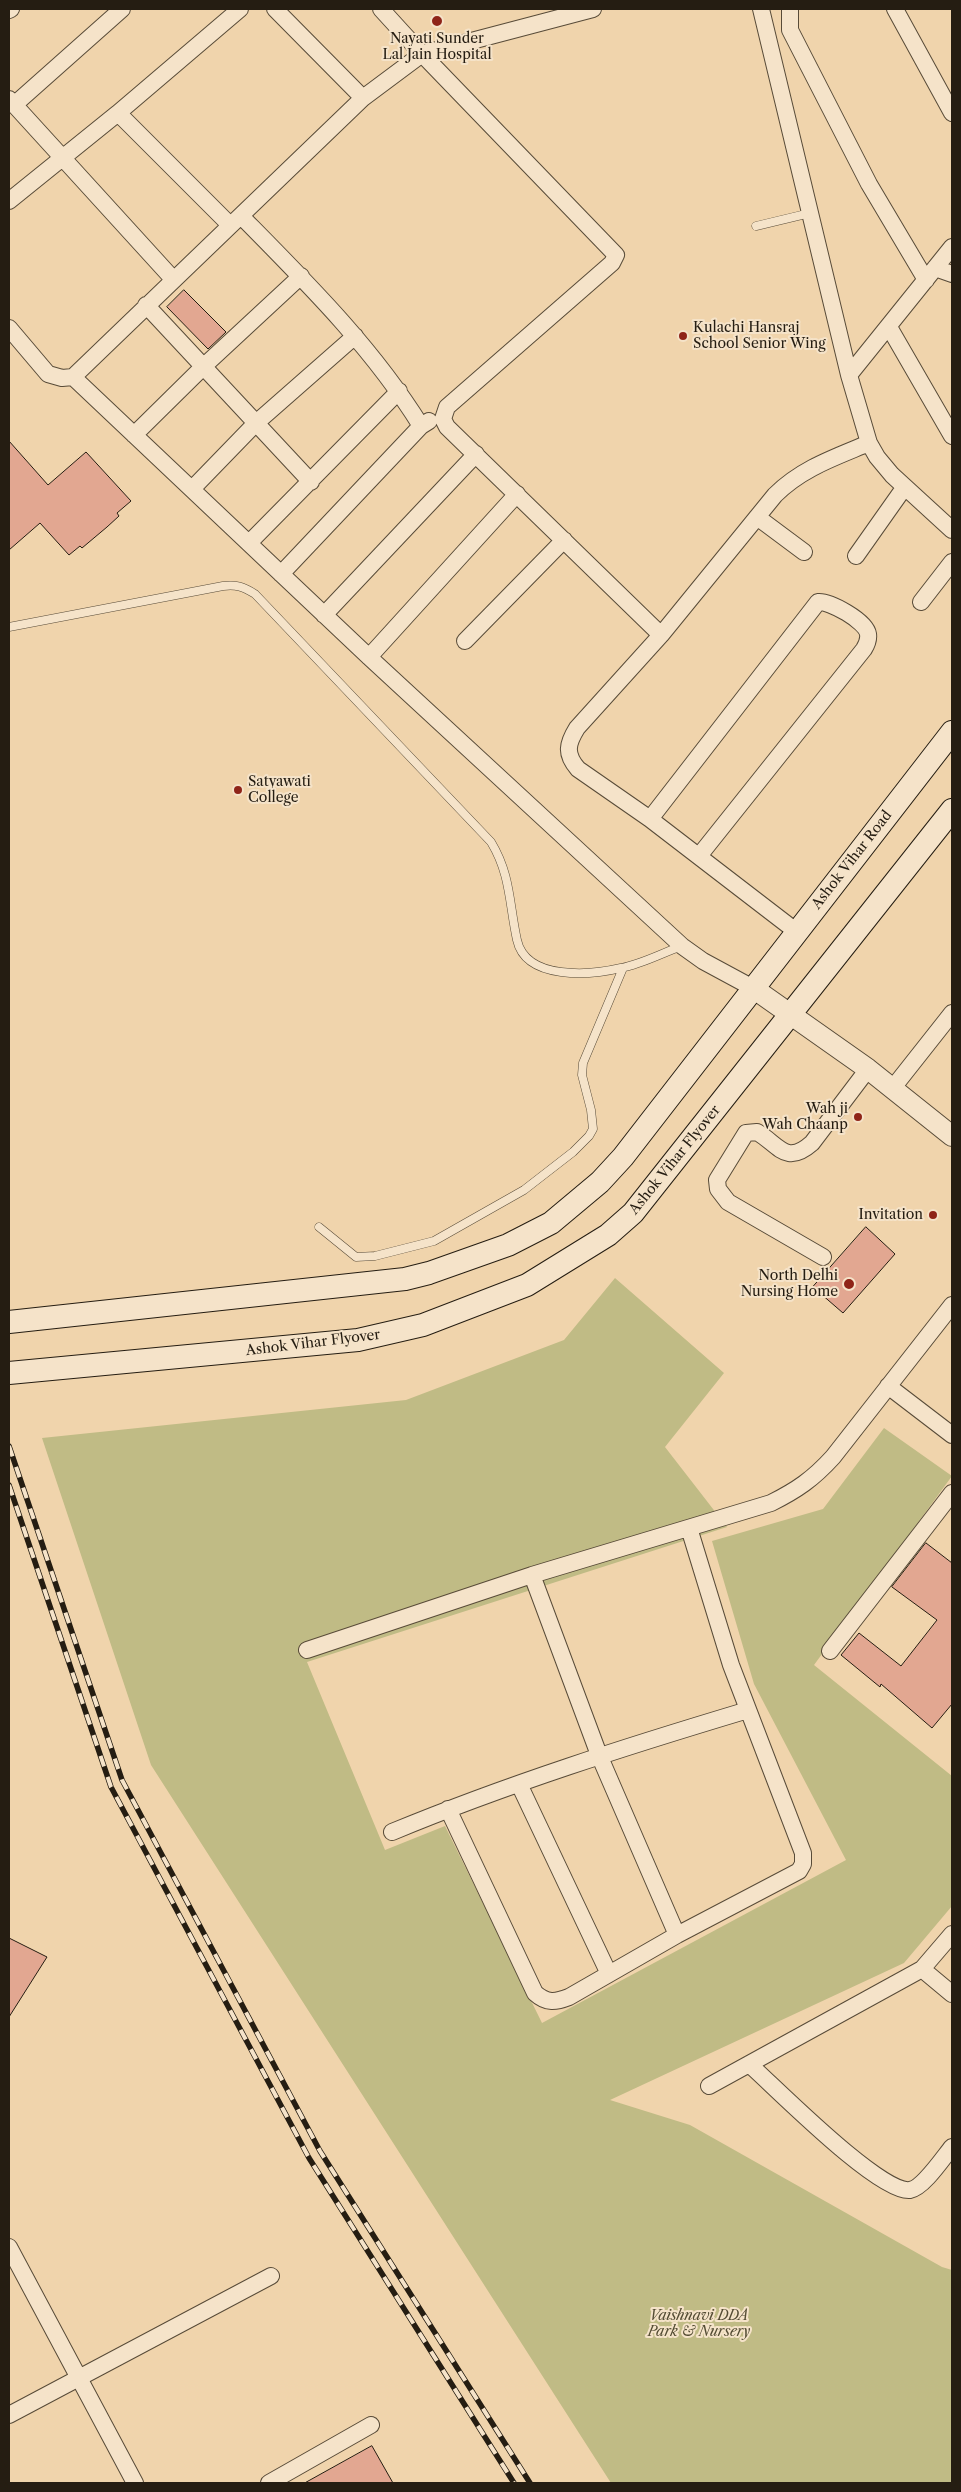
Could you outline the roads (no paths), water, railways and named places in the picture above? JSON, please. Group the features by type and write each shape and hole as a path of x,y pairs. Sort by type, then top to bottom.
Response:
{"main road":[{"name":"Ashok Vihar Road","path":"753,988 952,732"},
{"path":"791,1014 952,810"},
{"path":"9,1322 405,1279 429,1273 508,1245 551,1223 600,1182 623,1158 753,988"},
{"name":"Ashok Vihar Flyover","path":"9,1373 358,1340 422,1325 527,1285 622,1224 791,1014"}],"street":[{"path":"122,9 11,102 62,160 173,279"},
{"path":"9,201 118,114 240,9"},
{"path":"275,9 363,98"},
{"path":"381,9 616,255 612,263 448,407 443,420 447,428 661,635"},
{"path":"9,328 48,374 62,378 73,377 363,98 392,74 422,54 593,9"},
{"path":"761,9 849,375 870,443 877,457 904,488 952,530"},
{"path":"790,9 790,30 869,184 931,274"},
{"path":"895,9 952,113"},
{"path":"118,114 236,221 301,276 355,336 399,391 421,426"},
{"path":"849,375 952,247"},
{"path":"931,274 952,274"},
{"path":"134,435 204,366 301,276"},
{"path":"146,305 311,482"},
{"path":"889,327 952,436"},
{"path":"192,489 256,424 355,336"},
{"path":"73,377 324,615 682,946 703,961 753,988 791,1014 868,1069 952,1136"},
{"path":"249,544 399,391"},
{"path":"281,574 421,426 428,422 443,420"},
{"path":"797,932 650,819 578,769 571,761 567,751 570,740 577,728 661,635 757,517 790,480 803,472 870,443"},
{"path":"324,615 476,454"},
{"path":"856,556 904,488"},
{"path":"369,657 517,494"},
{"path":"757,517 804,552"},
{"path":"465,641 564,540"},
{"path":"921,602 952,562"},
{"path":"650,819 818,602 825,601 834,605 864,626 868,634 868,642 864,649 699,856"},
{"path":"892,1089 952,1013"},
{"path":"823,1257 728,1202 718,1189 717,1180 746,1133 757,1132 780,1151 790,1153 802,1152 812,1143 868,1069"},
{"path":"307,1650 532,1575 771,1503 814,1477 952,1305"},
{"path":"888,1386 952,1435"},
{"path":"830,1651 952,1493"},
{"path":"448,1809 535,1993 542,2000 550,2002 560,2001 677,1935 791,1877 799,1871 803,1864 803,1854 731,1665 689,1528"},
{"path":"532,1575 598,1755 677,1935"},
{"path":"392,1832 448,1809 598,1755 748,1710"},
{"path":"519,1784 609,1974"},
{"path":"709,2086 922,1968 952,1934"},
{"path":"922,1968 952,1994"},
{"path":"749,2064 869,2172 896,2188 910,2190 923,2182 952,2147"},
{"path":"9,2247 135,2483"},
{"path":"9,2415 271,2276"},
{"path":"270,2483 372,2425"}],"lane":[{"path":"756,226 810,213"},
{"path":"9,627 235,584 247,589 269,608 491,842 502,859 517,941 528,960 538,966 568,973 594,973 623,968 682,946"},
{"path":"320,1227 356,1257 375,1256 425,1245 524,1190 573,1152 589,1136 593,1129 591,1110 582,1075 582,1063 623,968"}],"railway":[{"path":"9,1446 122,1780 320,2151 530,2483"},
{"path":"9,1485 111,1787 309,2158 514,2483"}],"place":[{"name":"Nayati Sunder Lal Jain Hospital","path":"437,21"},
{"name":"Kulachi Hansraj School Senior Wing","path":"683,336"},
{"name":"Satyawati College","path":"238,790"},
{"name":"Wah ji Wah Chaanp","path":"858,1117"},
{"name":"Invitation","path":"933,1215"},
{"name":"North Delhi Nursing Home","path":"849,1284"}],"park label":[{"name":"Vaishnavi DDA Park & Nursery","path":"699,2324"}]}
